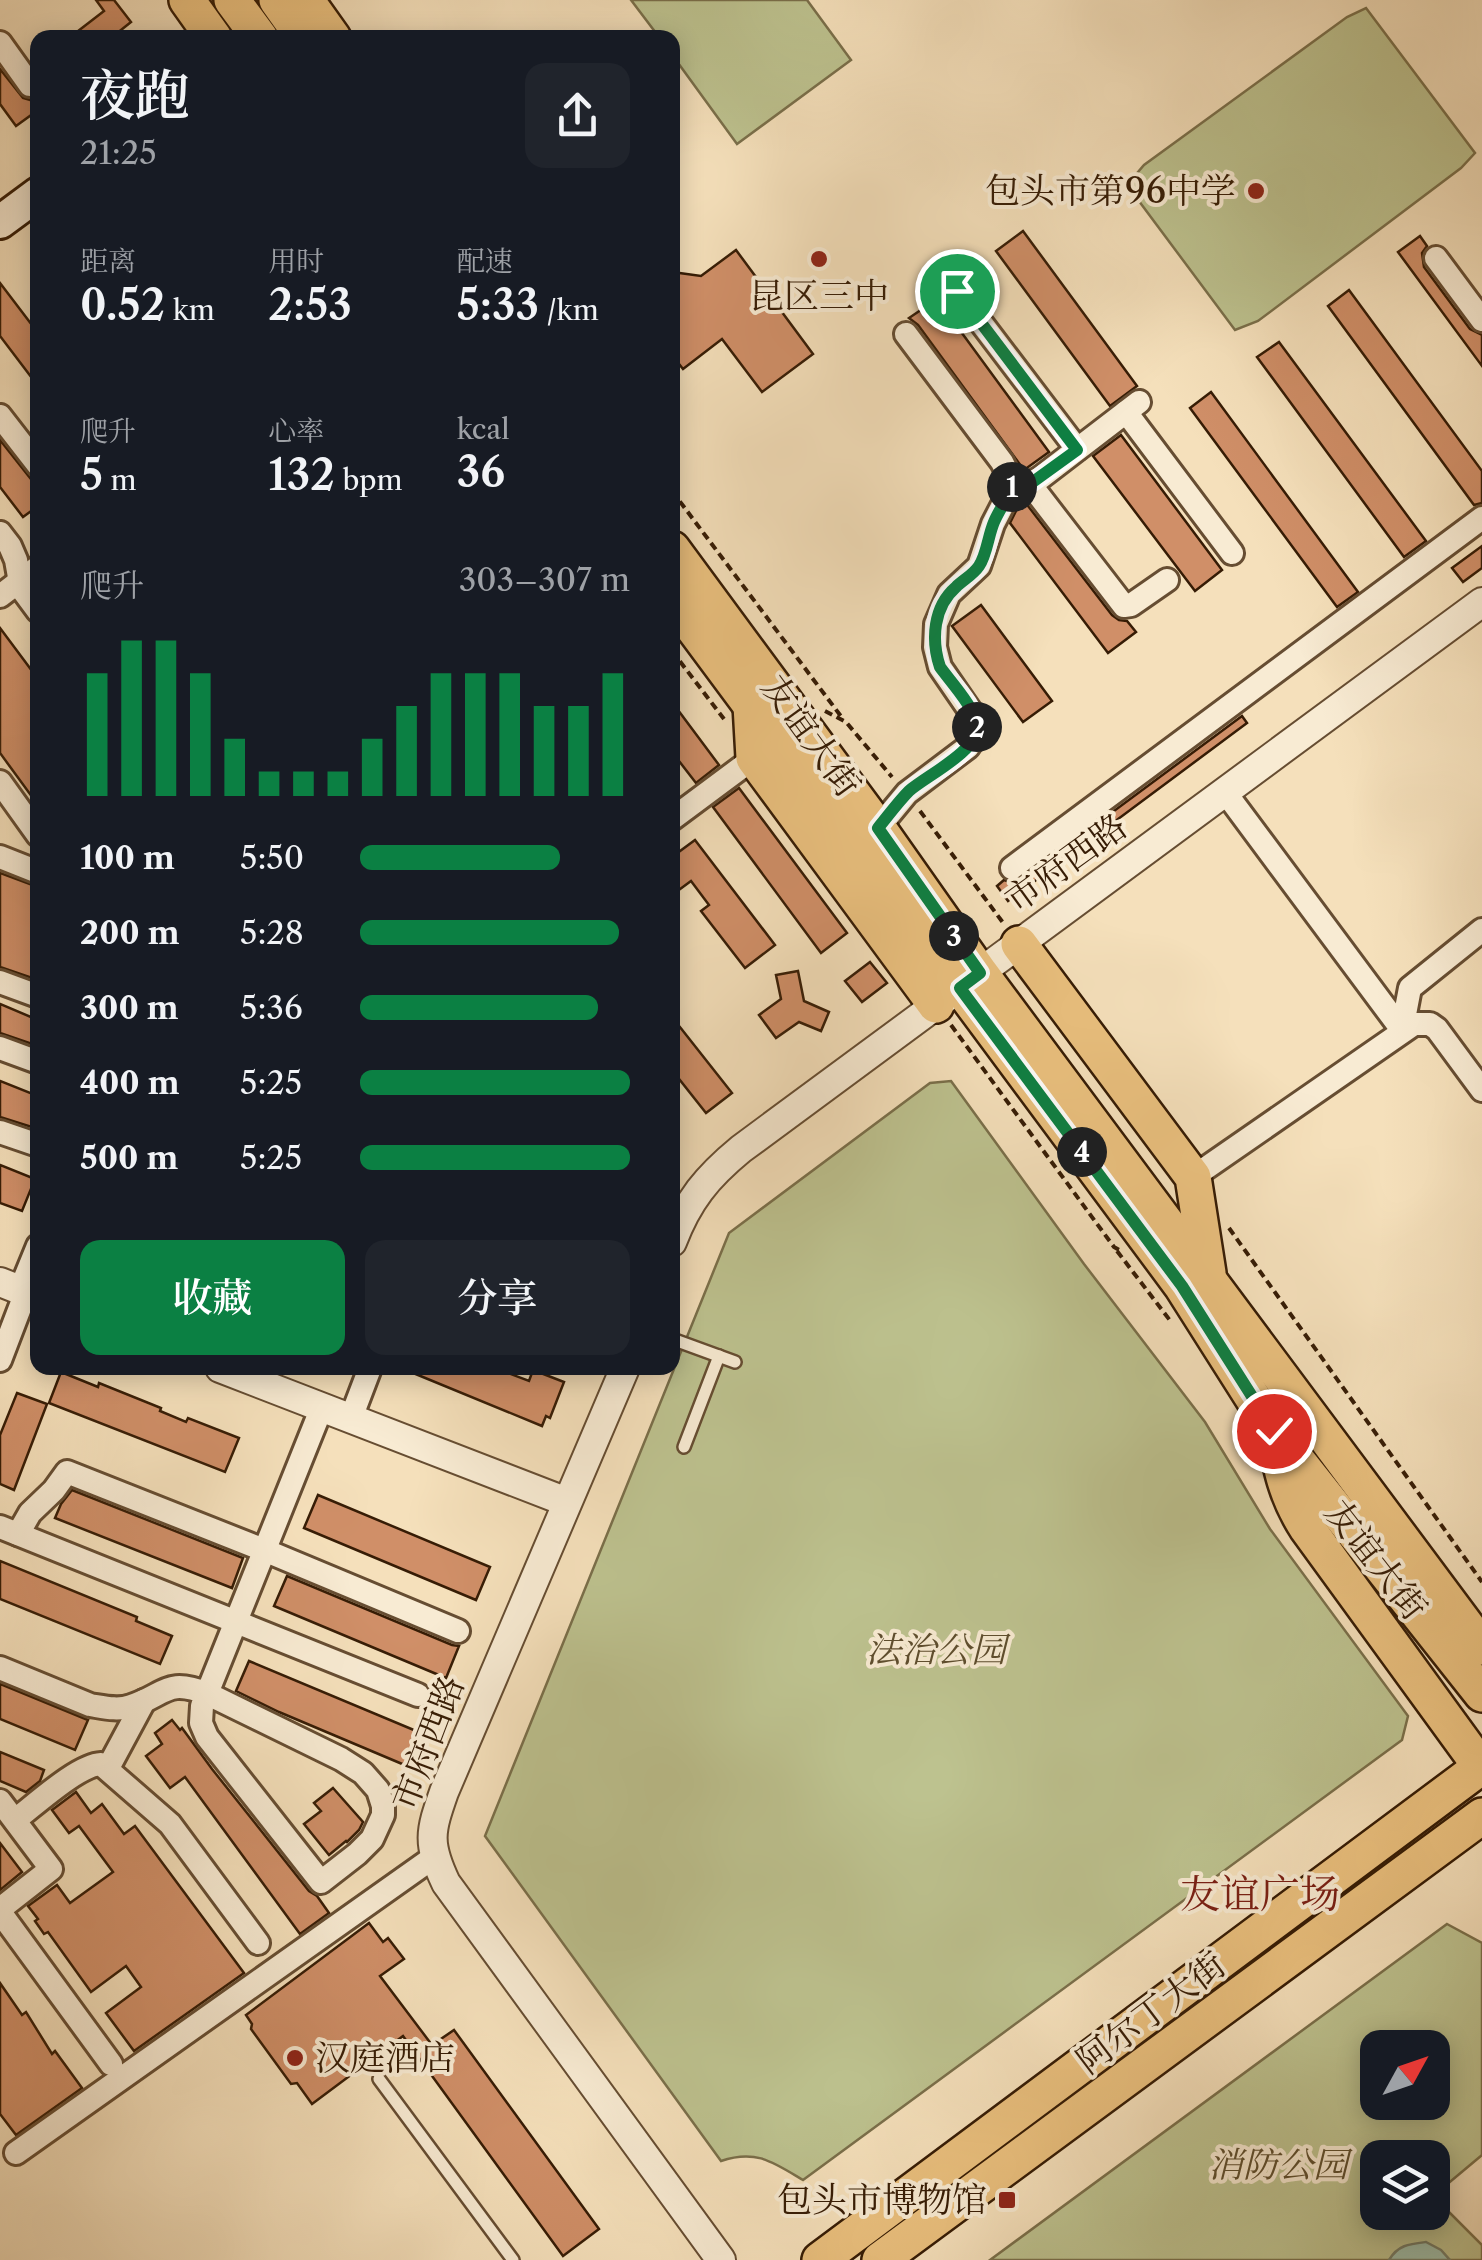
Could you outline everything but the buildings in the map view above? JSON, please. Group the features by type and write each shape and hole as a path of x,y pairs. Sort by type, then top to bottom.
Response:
{"main road":[{"path":"188,0 209,30"},
{"path":"232,0 252,30"},
{"path":"265,30 295,10 323,30"},
{"path":"0,222 30,200"},
{"name":"友谊大街","path":"680,560 878,828 959,989 1209,1278 1482,1648"},
{"name":"友谊大街","path":"680,610 1182,1286 1274,1431 1482,1694"},
{"path":"751,706 754,758 959,989"},
{"path":"1019,944 1192,1177 1209,1278"},
{"path":"1274,1431 1284,1483 1306,1528 1481,1767"},
{"name":"阿尔丁大街","path":"820,2260 1481,1767"},
{"name":"阿尔丁大街","path":"880,2260 1482,1816"}],"street":[{"path":"0,42 30,84"},
{"path":"1436,258 1482,320"},
{"path":"957,291 1077,450"},
{"path":"906,334 1002,462 1011,480 1021,486 1124,606 1132,605 1167,580"},
{"path":"878,828 907,794 974,741 974,715 940,667 935,646 936,624 949,594 980,566 993,524 1021,486 1133,407 1232,553"},
{"path":"0,416 30,455"},
{"path":"1012,868 1482,518"},
{"path":"0,533 16,560 19,582"},
{"name":"市府西路","path":"680,1226 698,1190 720,1166 1482,602"},
{"path":"680,814 754,758"},
{"path":"0,782 30,824"},
{"path":"1225,792 1402,1030"},
{"path":"0,857 30,869"},
{"path":"1402,1030 1410,988 1482,930"},
{"path":"0,982 30,993"},
{"path":"1192,1177 1409,1025 1422,1023 1437,1029 1482,1090"},
{"path":"0,1048 30,1059"},
{"path":"0,1132 30,1143"},
{"path":"0,1360 21,1290"},
{"path":"238,1375 568,1502"},
{"path":"351,1418 367,1375"},
{"name":"市府西路","path":"622,1375 444,1792 431,1828 434,1857 446,1883 721,2260"},
{"path":"0,1668 90,1705 121,1708 166,1688 190,1687 208,1694 341,1758 363,1773 378,1790 383,1806 372,1839 358,1854 321,1882 207,1737 200,1716 208,1694 237,1622 264,1550 322,1407"},
{"path":"418,1695 9,1530 54,1490 67,1472 458,1631"},
{"path":"108,1768 144,1701"},
{"path":"111,2064 0,1910 52,1870 7,1810 86,1767 100,1764 108,1768 170,1824 258,1943"},
{"path":"16,2154 434,1857"}],"lane":[{"path":"680,1342 735,1362"},
{"path":"684,1447 720,1356"},
{"path":"379,2079 513,2260"}],"path":[{"path":"680,502 846,722"},
{"path":"680,661 754,758"},
{"name":"友谊大街","path":"1227,1226 1482,1582"}],"green space":[{"path":"631,0 807,0 851,60 737,144 680,66 680,30 654,30"},
{"path":"1366,8 1475,153 1461,168 1258,321 1235,330 1127,185 1144,165 1347,17"},
{"name":"法治公园","path":"951,1081 1205,1422 1270,1529 1408,1716 1402,1740 803,2180 754,2157 721,2161 485,1836 672,1375 680,1375 680,1354 729,1233 930,1083"},
{"name":"消防公园","path":"1447,1924 1482,1943 1482,2155 1450,2182 1450,2140 1360,2140 1360,2230 1450,2230 1450,2213 1482,2245 1482,2260 990,2260"}],"shaded area":[{"path":"1426,2242 1450,2260 1389,2260 1405,2246"}],"place":[{"name":"包头市第96中学","path":"1256,191"},
{"name":"昆区三中","path":"819,259"},
{"name":"汉庭酒店","path":"295,2058"},
{"name":"包头市博物馆","path":"1007,2200"}],"district":[{"name":"友谊广场","path":"1260,1894"}],"route":[{"path":"957,291 1077,450 1030,484 1012,487 993,524 980,566 944,601 936,624 935,646 940,667 974,715 974,741 907,794 878,828 980,973 960,988 1182,1286 1274,1431"}]}
